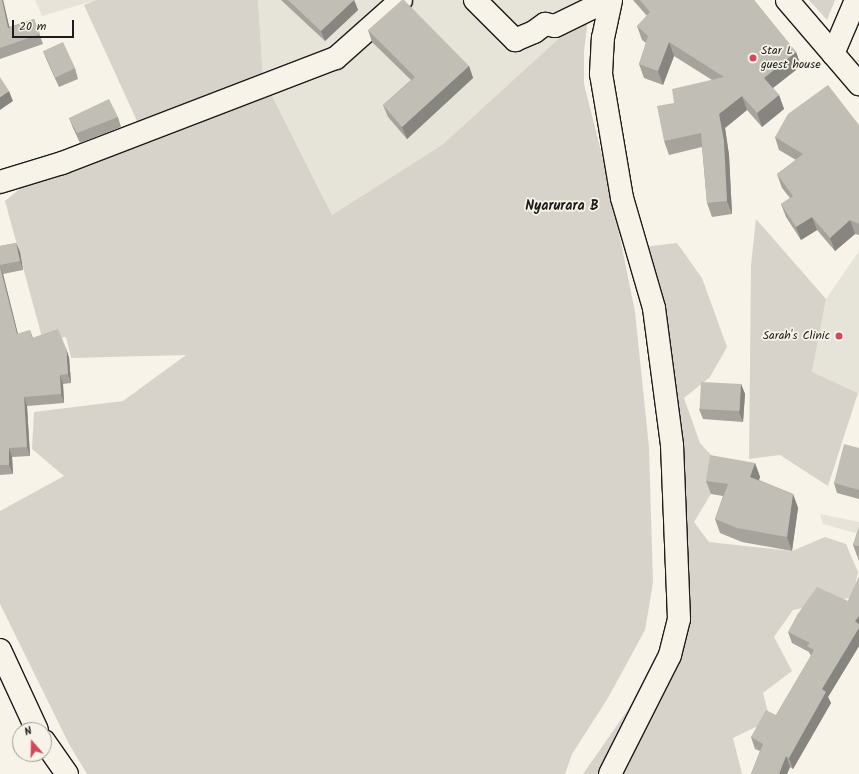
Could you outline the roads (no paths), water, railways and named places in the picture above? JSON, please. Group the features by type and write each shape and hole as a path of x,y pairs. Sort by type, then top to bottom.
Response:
{"street":[{"path":"0,182 62,163 336,58 401,0"},
{"path":"475,0 515,40 534,32 545,24 555,26 610,0"},
{"path":"610,0 603,38 601,74 622,198 654,308 672,444 679,619 670,655 610,774"},
{"path":"786,0 859,84"},
{"path":"833,54 856,0"},
{"path":"0,650 33,722"},
{"path":"52,753 67,774"}],"place":[{"name":"Star L guest house","path":"753,58"},
{"name":"Sarah's Clinic","path":"839,336"}],"district":[{"name":"Nyarurara B","path":"562,206"}]}
